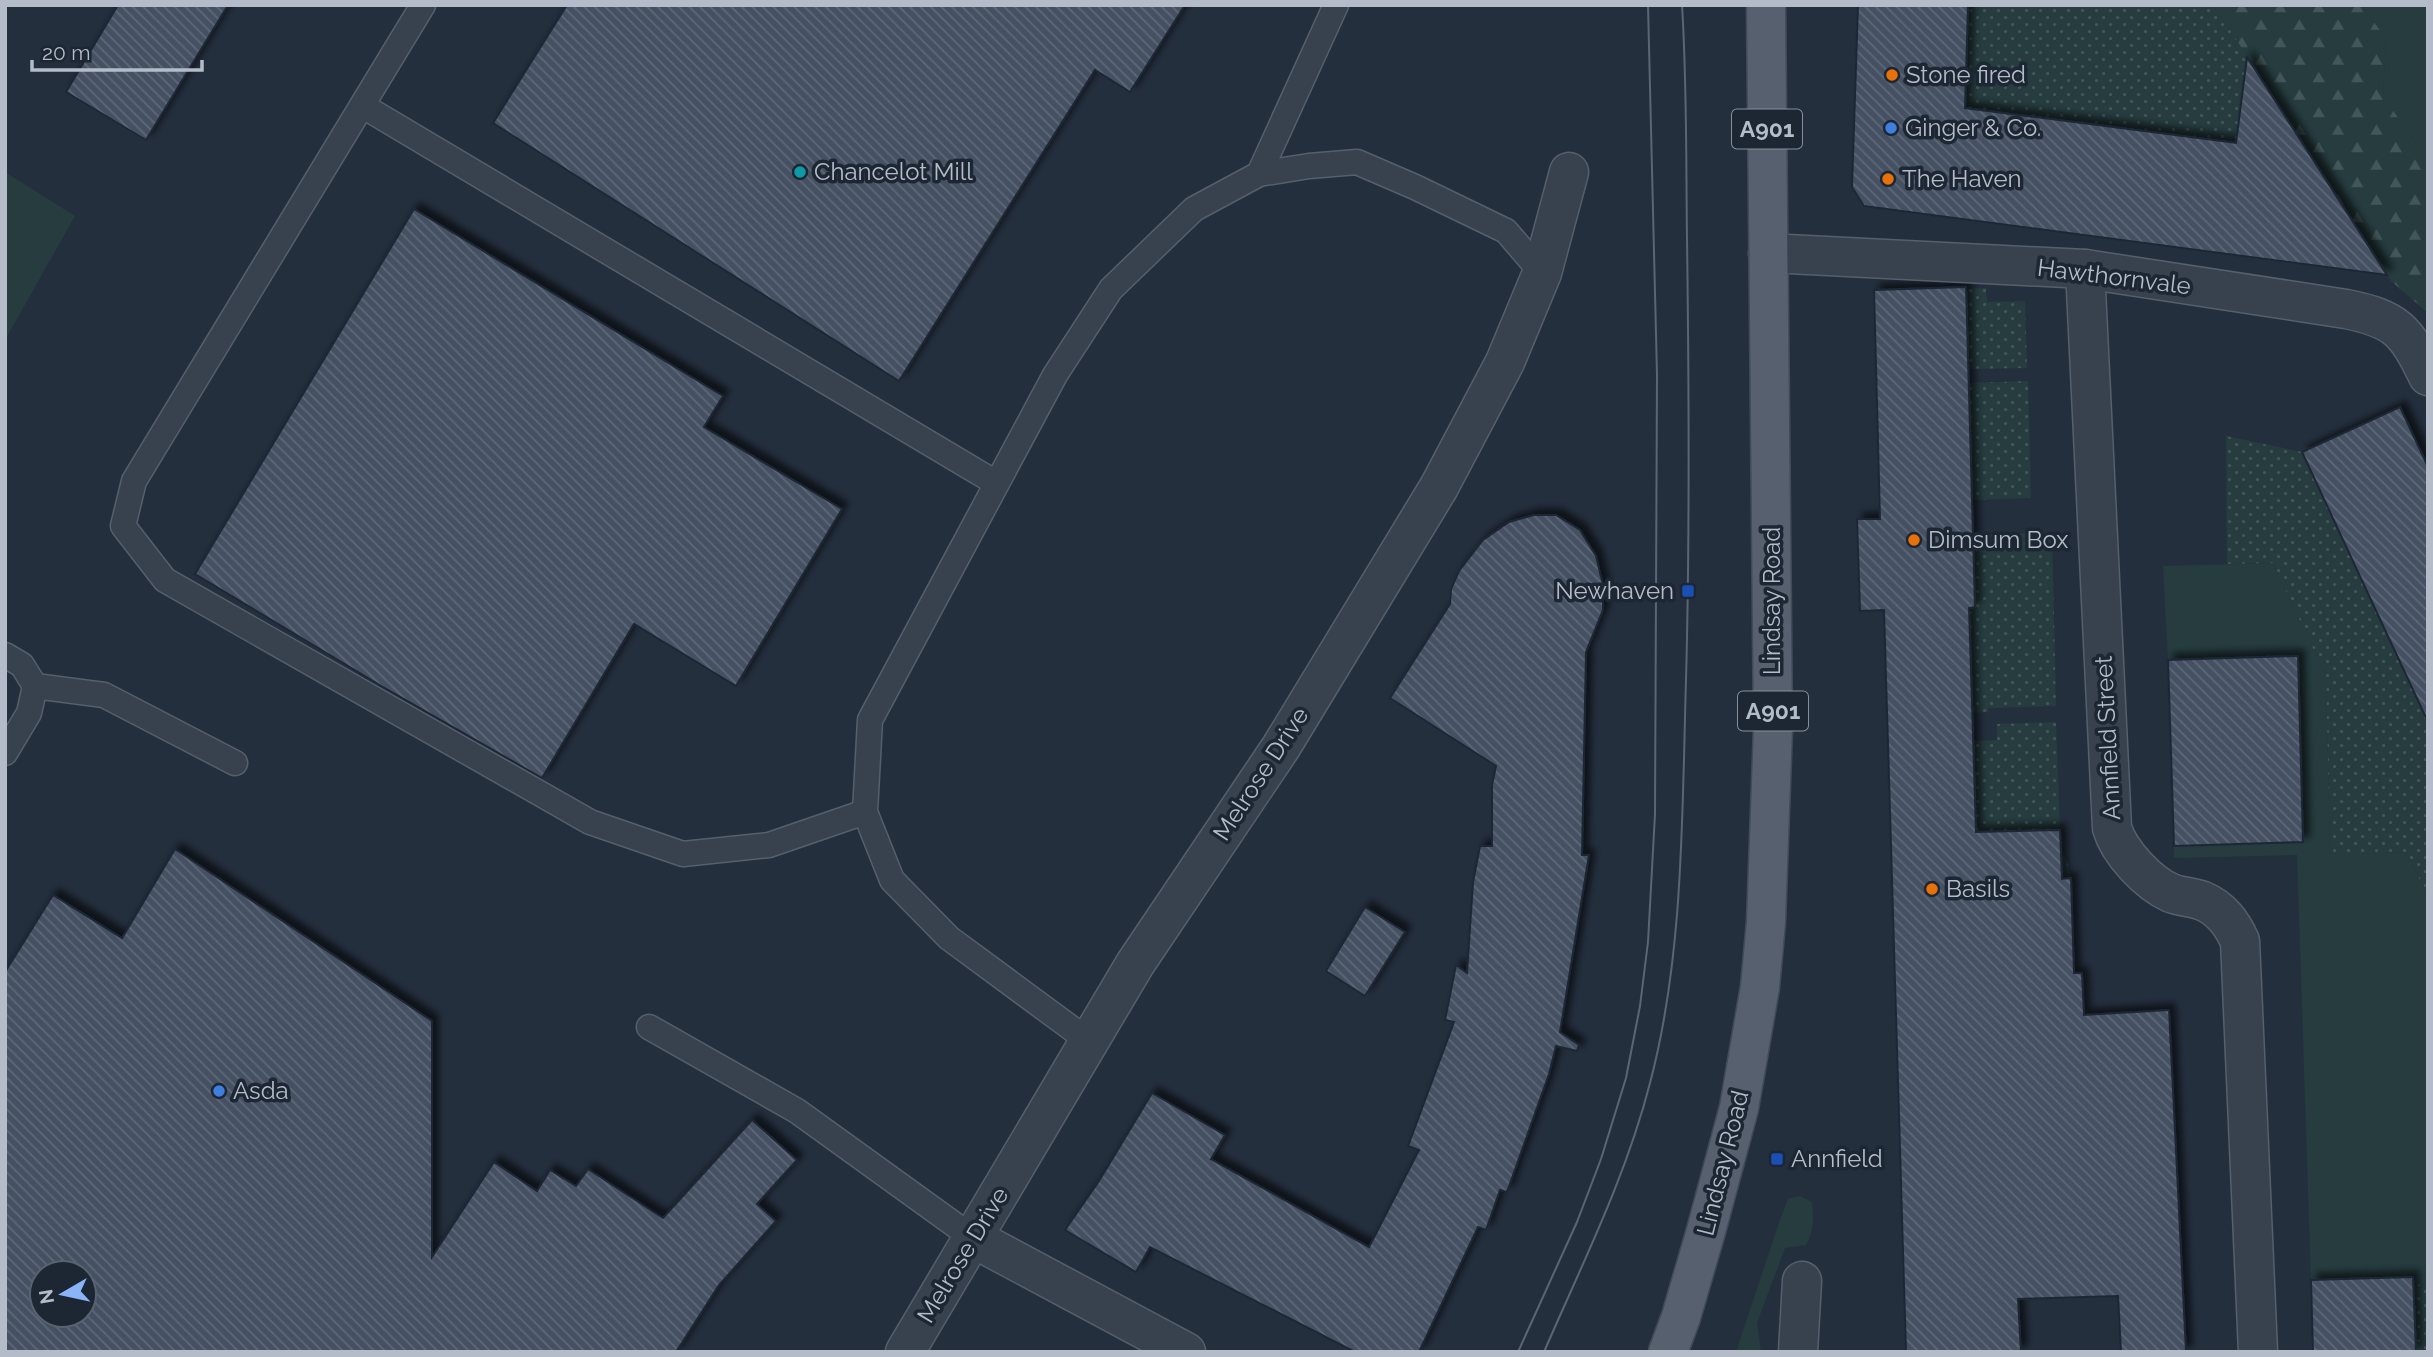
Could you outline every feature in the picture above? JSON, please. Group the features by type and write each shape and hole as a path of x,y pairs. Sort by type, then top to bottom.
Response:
{"main road":[{"name":"Lindsay Road","path":"1668,1352 1681,1317 1725,1165 1738,1108 1761,974 1768,875 1773,728 1766,5"}],"street":[{"name":"Melrose Drive","path":"905,1352 1135,964 1281,747 1439,487 1505,362 1542,273 1569,172"},
{"name":"Hawthornvale","path":"1768,253 2085,269 2375,315 2395,325 2413,344 2428,376"},
{"name":"Annfield Street","path":"2085,269 2112,828 2122,851 2157,885 2215,908 2225,915 2240,941 2258,1352"},
{"path":"973,1238 1186,1352"},
{"path":"1798,1352 1802,1281"}],"lane":[{"path":"424,5 134,481 122,526 166,580 590,822 683,854 769,845 864,812"},
{"path":"1259,174 1336,5"},
{"path":"363,106 996,483"},
{"path":"1090,1042 949,938 892,880 864,812 870,720 1055,375 1111,289 1194,209 1259,174 1309,166 1357,163 1415,187 1506,231 1542,273"},
{"path":"5,655 22,665 35,686 29,713 5,753"},
{"path":"35,686 104,695 235,763"},
{"path":"649,1027 797,1111 973,1238"}],"green space":[{"path":"1968,5 2214,5 2257,72 2243,87 2234,157 1964,125"},
{"path":"2214,5 2361,5 2386,38 2383,96 2428,161 2428,313 2391,281"},
{"path":"2361,5 2428,5 2428,161 2383,96 2386,38"},
{"path":"5,172 75,216 5,340"},
{"path":"1986,288 1987,302 2025,301 2027,368 1968,369 1965,289"},
{"path":"2028,381 2031,498 1971,500 1968,383"},
{"path":"2226,436 2302,452 2428,722 2428,898 2407,852 2330,855 2326,676 2273,563 2227,564"},
{"path":"2052,532 2056,706 1988,708 1988,712 1972,713 1969,608 1975,607 1973,535"},
{"path":"2273,563 2326,676 2330,854 2407,852 2428,898 2428,1284 2413,1285 2413,1277 2311,1280 2297,855 2174,858 2174,846 2303,842 2298,656 2168,660 2163,566"},
{"path":"2056,722 2060,830 1996,832 2060,847 2067,860 2071,878 1977,882 1973,741 1997,740 1997,724"},
{"path":"1800,1196 1812,1202 1813,1224 1809,1240 1806,1245 1785,1248 1757,1323 1761,1352 1736,1352 1788,1199"},
{"path":"2428,1284 2428,1352 2416,1352 2413,1285"}],"building":[{"path":"118,5 228,5 146,140 66,92"},
{"name":"Chancelot Mill","path":"567,5 1185,5 1130,92 1095,70 899,381 493,123"},
{"path":"1858,5 1968,5 1965,108 2236,143 2247,57 2387,275 1864,206 1852,187"},
{"path":"414,209 723,396 704,427 842,509 736,686 634,624 542,778 383,687 195,574"},
{"path":"1966,287 1975,607 1969,608 1976,832 2060,830 2062,879 2071,878 2074,973 2082,973 2084,1015 2169,1010 2186,1352 2121,1352 2118,1296 2018,1299 2021,1352 1906,1352 1884,610 1860,611 1857,519 1880,519 1874,290"},
{"path":"2400,407 2428,467 2428,722 2302,452"},
{"path":"1534,515 1556,515 1580,530 1596,556 1603,585 1603,610 1586,652 1582,855 1589,855 1560,1032 1579,1045 1577,1051 1556,1046 1549,1074 1507,1192 1500,1190 1486,1230 1478,1227 1419,1352 1355,1352 1150,1247 1136,1272 1065,1230 1099,1181 1152,1093 1225,1135 1211,1159 1369,1247 1419,1150 1408,1146 1454,1022 1445,1020 1456,965 1467,973 1473,882 1480,846 1492,846 1492,785 1496,766 1390,698 1450,604 1451,589 1459,571 1483,540 1509,522"},
{"path":"2298,656 2303,842 2174,846 2168,660"},
{"name":"Asda","path":"175,849 432,1021 432,1257 494,1162 537,1191 550,1170 576,1186 588,1169 663,1218 752,1120 797,1160 757,1204 776,1221 719,1285 676,1352 5,1352 5,972 53,895 122,938"},
{"path":"1365,907 1405,932 1365,996 1326,971"},
{"path":"2413,1277 2416,1352 2313,1352 2311,1280"}],"tram line":[{"path":"1518,1352 1577,1222 1601,1159 1626,1078 1640,1006 1648,942 1655,814 1657,375 1648,5"},
{"path":"1544,1352 1602,1220 1640,1118 1661,1034 1675,934 1683,781 1689,515 1686,122 1682,5"}],"place":[{"name":"Stone fired","path":"1892,75"},
{"name":"Ginger & Co.","path":"1891,128"},
{"name":"Chancelot Mill","path":"800,172"},
{"name":"The Haven","path":"1888,179"},
{"name":"Dimsum Box","path":"1914,540"},
{"name":"Newhaven","path":"1688,591"},
{"name":"Basils","path":"1932,889"},
{"name":"Asda","path":"219,1091"},
{"name":"Annfield","path":"1777,1159"}]}
